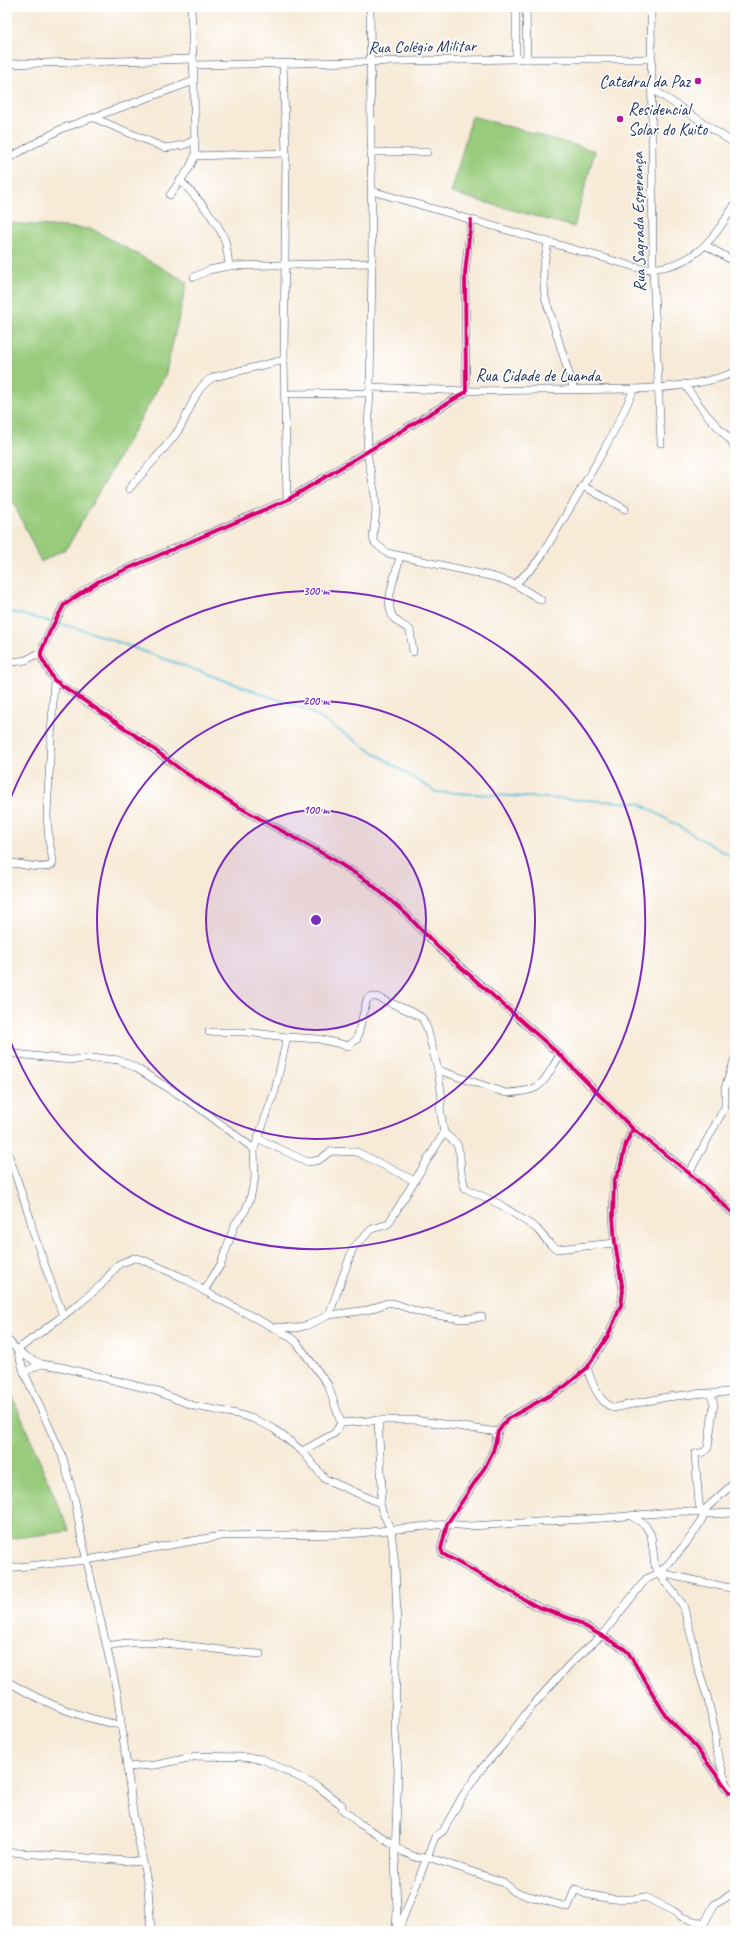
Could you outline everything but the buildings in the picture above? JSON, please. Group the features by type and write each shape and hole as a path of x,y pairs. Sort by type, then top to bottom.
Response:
{"street":[{"path":"170,195 195,156 191,7"},
{"path":"370,7 372,263 370,390 367,453 375,495 376,511 373,538 375,544 386,553 494,577 514,584 541,600"},
{"path":"516,7 516,59"},
{"path":"526,7 527,59"},
{"name":"Rua Sagrada Esperança","path":"650,7 653,269 661,443"},
{"path":"516,20 526,20"},
{"name":"Rua Colégio Militar","path":"7,64 651,59"},
{"path":"283,63 286,153 284,394 287,500"},
{"path":"7,159 61,128 94,118 194,81"},
{"path":"651,88 735,144"},
{"path":"94,118 166,148 184,145 195,140"},
{"path":"370,152 427,152"},
{"path":"195,156 286,153"},
{"path":"180,180 196,197 220,232 225,242 229,266"},
{"path":"372,191 632,267 653,269 672,265 691,257 707,246 735,204"},
{"path":"471,220 465,273 466,391 367,453 287,500 98,581 64,605 41,652 43,664 54,680 139,738 191,777 237,806 329,857 369,882 406,914 439,948 560,1055 633,1130 689,1173 734,1212"},
{"path":"548,243 543,269 545,297 574,390"},
{"path":"707,246 735,262"},
{"path":"194,276 220,266 372,263"},
{"path":"129,489 175,435 198,392 206,382 214,377 284,360"},
{"name":"Rua Cidade de Luanda","path":"284,394 370,390 466,391 659,388 724,377 735,372"},
{"path":"684,384 706,414 731,441 735,449"},
{"path":"514,584 533,567 542,555 617,427 634,389"},
{"path":"583,486 625,509"},
{"path":"400,556 397,572 390,590 390,611 393,618 410,630 413,652"},
{"path":"7,663 26,660 41,652"},
{"path":"7,863 25,863 43,868 52,865 53,861 49,841 47,815 54,680"},
{"path":"209,1032 253,1033 319,1039 348,1046 357,1039 367,999 371,997 378,998 414,1013 422,1018 427,1028 438,1070 442,1098 440,1107 444,1133 388,1224 372,1229 353,1248 329,1315"},
{"path":"204,1291 221,1264 235,1224 245,1211 250,1200 254,1178 254,1149 259,1139 275,1091 287,1037"},
{"path":"7,1053 70,1060 98,1058 119,1060 136,1068 194,1104 254,1149"},
{"path":"438,1070 506,1093 528,1091 536,1089 541,1085 560,1055"},
{"path":"689,1173 725,1107 725,1088 735,1058"},
{"path":"633,1130 626,1143 620,1168 614,1181 613,1216 615,1243 622,1277 623,1291 621,1305 608,1336 587,1368 558,1391 508,1419 498,1432 493,1451 485,1467 447,1524 441,1550 443,1554 536,1606 574,1620 602,1635 628,1652 666,1716 691,1741 735,1800"},
{"path":"444,1133 457,1144 460,1155 461,1172 466,1188 499,1204 536,1228 551,1245 557,1249 615,1243"},
{"path":"259,1139 308,1162 319,1160 331,1151 357,1152 415,1181"},
{"path":"7,1150 30,1218 32,1232 63,1316"},
{"path":"17,1350 100,1286 119,1264 134,1258 141,1259 171,1272 204,1291 272,1325 297,1343 328,1385 341,1423 335,1433 302,1451"},
{"path":"272,1325 296,1328 308,1325 329,1315 368,1310 387,1303 393,1303 419,1312 448,1317 462,1319 482,1317"},
{"path":"7,1339 17,1350 41,1364 61,1367 153,1390 194,1406 237,1414 254,1419 274,1429 302,1451 325,1479 380,1503"},
{"path":"17,1350 24,1372 62,1455 75,1501 117,1692 120,1725 142,1862 148,1887 151,1931"},
{"path":"24,1372 41,1364"},
{"path":"587,1368 598,1394 606,1405 613,1408 667,1397 735,1391"},
{"path":"660,1573 696,1530 703,1516 699,1504 695,1454 704,1452 709,1445 714,1403 710,1394"},
{"path":"341,1423 378,1420 414,1420 498,1432"},
{"path":"378,1420 382,1488 380,1503 391,1530 395,1566 397,1618 395,1730 398,1771 395,1845 398,1910 397,1931"},
{"path":"702,1512 735,1482"},
{"path":"7,1568 87,1560 220,1536 350,1534 447,1524 471,1526 631,1516 683,1511 711,1514 735,1512"},
{"path":"631,1516 645,1525 648,1530 654,1564 683,1605 695,1650 697,1665 707,1696 715,1730 716,1748 730,1793"},
{"path":"397,1931 435,1837 443,1831 463,1795 482,1768 503,1745 527,1712 569,1665 602,1635 639,1586 652,1575 660,1573 735,1589"},
{"path":"108,1646 135,1642 189,1645 260,1654"},
{"path":"12,1684 54,1707 120,1725"},
{"path":"127,1767 156,1765 197,1756 262,1759 317,1786 339,1802 342,1805 342,1809 354,1820 411,1856 423,1859 428,1857 502,1882 515,1892 568,1907 575,1889 586,1894 612,1899 633,1899 645,1897 682,1916 704,1924"},
{"path":"7,1852 142,1862"},
{"path":"696,1931 704,1924 714,1905 735,1892"}],"green space":[{"path":"472,116 595,151 574,227 451,193"},
{"path":"7,223 92,229 187,282 165,376 67,548 41,562 7,489"},
{"path":"7,1383 69,1531 7,1539"}],"waterway":[{"path":"7,611 52,622"},
{"path":"57,623 87,631 307,710 436,792 639,803 730,856 735,855"}],"cycle path":[{"path":"471,220 465,273 466,392 287,500 99,581 64,605 50,631 41,652 41,657 54,680 139,738 184,772 237,806 329,857 369,882 406,914 439,948 560,1055 633,1129 689,1173 735,1215"},
{"path":"633,1129 626,1143 620,1169 614,1181 613,1216 615,1243 623,1291 621,1305 608,1336 587,1368 563,1388 507,1419 498,1432 493,1451 485,1467 447,1524 441,1549 443,1554 536,1606 574,1620 628,1652 666,1716 691,1741 730,1793"}],"place":[{"name":"Catedral da Paz","path":"698,81"},
{"name":"Residencial Solar do Kuito","path":"620,119"}]}
